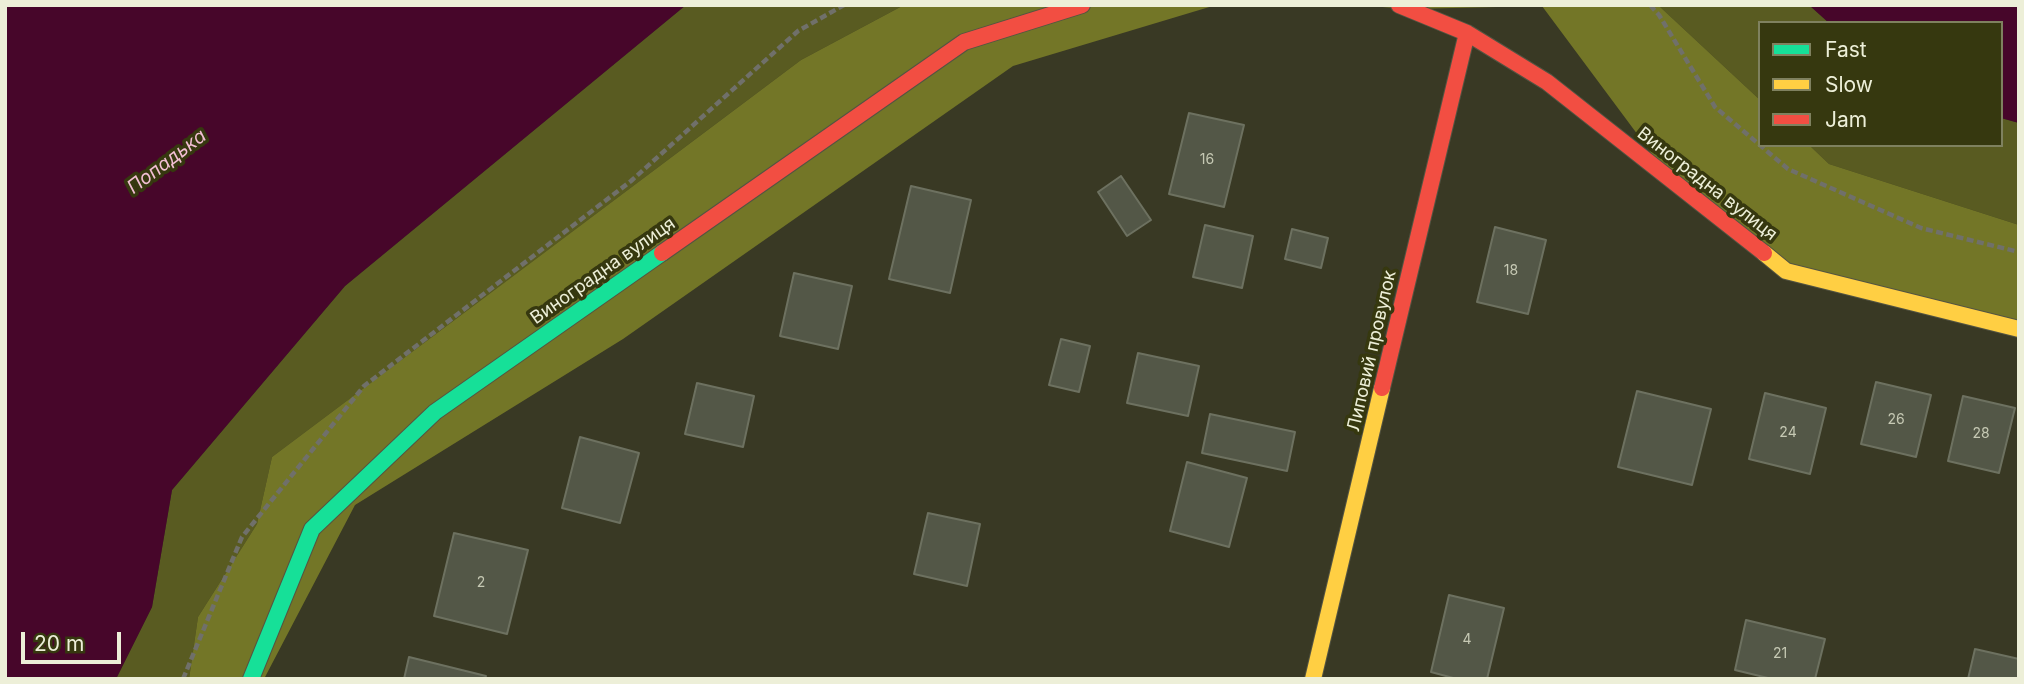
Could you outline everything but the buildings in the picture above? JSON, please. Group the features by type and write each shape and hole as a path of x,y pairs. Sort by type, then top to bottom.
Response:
{"street":[{"name":"Виноградна вулиця","path":"251,679 312,529 435,412 964,42 1082,5"},
{"name":"Виноградна вулиця","path":"1399,5 1467,33 1547,82 1786,271 2019,329"},
{"name":"Липовий провулок","path":"1313,679 1467,33"}],"path":[{"path":"183,679 242,537 363,386 631,181 798,31 844,5"},
{"path":"1650,5 1659,15 1715,107 1758,144"},
{"path":"1762,147 1788,169 1922,228 2019,252"}],"shaded area":[{"path":"686,5 904,5 801,60 272,457 257,524 198,617 189,679 116,679 152,607 172,490 345,286"},
{"path":"904,5 1216,5 1013,66 623,339 355,505 264,679 189,679 198,617 257,524 272,457 801,60"},
{"path":"1357,5 1658,5 1758,98 1758,147 1811,147 1829,164 2019,225 2019,325 1767,264 1658,162 1542,6 1408,9"},
{"path":"1658,5 1809,5 1827,21 1758,21 1758,98"},
{"path":"2003,119 2019,123 2019,225 1829,164 1811,147 2003,147"}],"water":[{"name":"Попадька","path":"5,5 686,5 345,286 172,490 152,607 116,679 5,679"},
{"path":"1809,5 2019,5 2019,123 2003,119 2003,21 1827,21"}],"traffic: fast":[{"path":"251,679 312,529 435,412 662,253"}],"traffic: slow":[{"path":"1764,253 1786,271 2019,329"},
{"path":"1313,679 1382,388"}],"traffic: jam":[{"path":"662,253 964,42 1082,5"},
{"path":"1399,5 1467,33 1547,82 1764,253"},
{"path":"1382,388 1467,33"}]}
